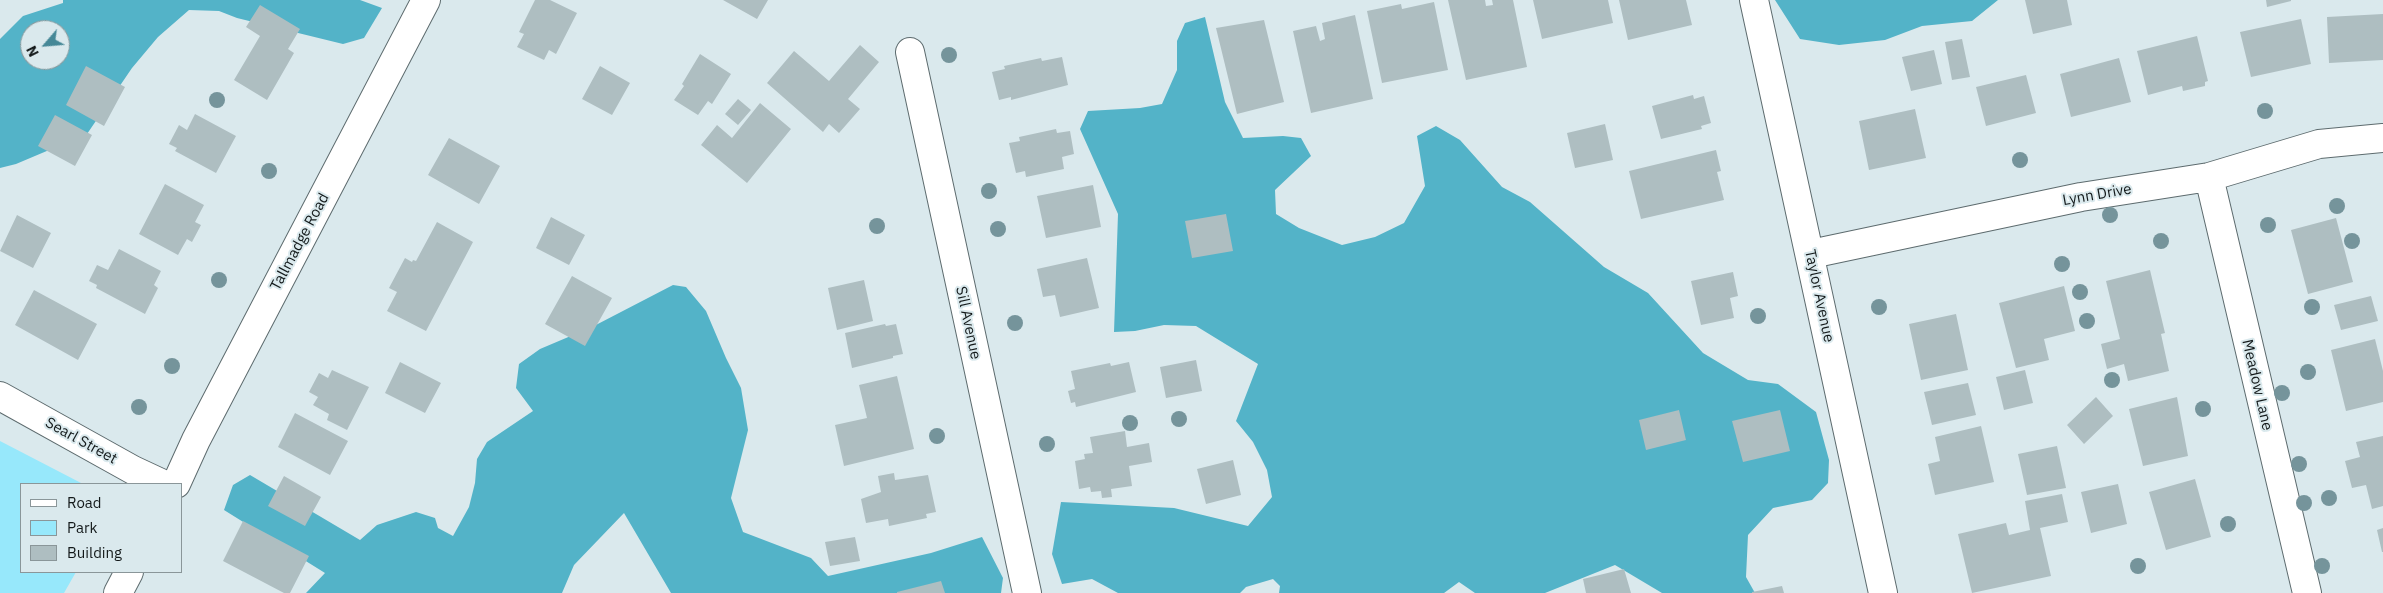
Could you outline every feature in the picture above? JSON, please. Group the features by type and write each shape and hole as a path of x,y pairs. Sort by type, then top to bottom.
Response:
{"street":[{"name":"Tallmadge Road","path":"176,483 233,369 426,0"},
{"name":"Taylor Avenue","path":"1754,0 1883,593"},
{"name":"Sill Avenue","path":"910,52 1027,593"},
{"name":"Lynn Drive","path":"1810,254 2081,197 2209,177 2319,144 2383,138"},
{"name":"Meadow Lane","path":"2209,177 2307,593"},
{"name":"Searl Street","path":"0,396 133,470 161,483"},
{"path":"118,593 128,573"}],"green space":[{"path":"0,441 81,483 20,483 20,573 75,573 64,593 0,593"}],"shaded area":[{"path":"63,0 360,0 382,8 364,38 343,44 237,18 219,11 189,10 158,37 132,68 87,134 16,164 0,168 0,39 23,16 63,3"},
{"path":"1775,0 1998,0 1972,21 1922,26 1885,40 1839,45 1800,39"},
{"path":"1205,17 1225,102 1243,138 1283,136 1301,138 1311,156 1275,190 1276,214 1299,228 1342,245 1375,237 1404,223 1425,186 1417,136 1436,126 1460,140 1502,187 1530,202 1604,267 1648,293 1703,353 1748,380 1778,384 1816,412 1829,460 1828,483 1812,500 1773,508 1748,535 1746,577 1755,593 1662,593 1615,565 1545,593 1475,593 1459,582 1444,593 1279,593 1280,586 1273,579 1246,587 1240,593 1118,593 1092,579 1062,584 1052,554 1061,502 1174,508 1248,526 1272,497 1267,470 1253,442 1236,421 1258,364 1196,326 1164,325 1135,331 1114,332 1118,214 1080,129 1088,111 1140,108 1162,104 1177,70 1177,41 1185,23"},
{"path":"673,285 686,287 706,311 741,388 748,430 731,498 743,532 811,558 828,576 931,553 982,537 1003,578 1001,593 671,593 624,513 574,565 562,593 306,593 325,573 224,510 233,485 250,475 360,540 377,525 416,512 435,518 438,528 453,536 469,507 475,483 477,459 487,442 533,411 516,388 519,364 540,349 592,327"}],"building":[{"path":"535,0 550,0 577,13 556,54 549,50 544,60 517,47 524,34 519,32"},
{"path":"723,0 768,0 757,19"},
{"path":"1448,0 1485,0 1486,6 1493,5 1492,0 1513,0 1527,67 1466,80"},
{"path":"1533,0 1608,0 1613,23 1542,39"},
{"path":"1619,0 1686,0 1692,25 1628,40"},
{"path":"2025,0 2067,0 2072,25 2033,34"},
{"path":"2266,0 2291,0 2291,1 2267,7"},
{"path":"1434,2 1448,70 1382,83 1367,11 1401,4 1402,9"},
{"path":"260,5 300,29 288,49 294,53 267,100 234,80 260,36 246,27"},
{"path":"2383,14 2383,60 2329,63 2327,17"},
{"path":"1355,15 1373,99 1311,113 1293,31 1316,26 1320,41 1325,39 1322,23"},
{"path":"2301,19 2311,64 2251,77 2240,32"},
{"path":"1264,20 1284,102 1237,114 1216,28"},
{"path":"2197,36 2208,81 2205,82 2205,86 2183,91 2182,86 2148,95 2137,51"},
{"path":"1962,39 1970,77 1952,80 1945,42"},
{"path":"860,45 879,62 848,99 860,109 839,133 829,124 823,132 767,83 794,51 829,81"},
{"path":"1934,50 1942,84 1911,91 1902,57"},
{"path":"700,54 731,74 712,104 708,101 698,115 674,100 684,86 682,84"},
{"path":"1062,57 1068,85 1011,100 1011,97 999,100 992,72 1005,69 1004,66 1041,58 1042,61"},
{"path":"2119,58 2131,102 2071,117 2060,74"},
{"path":"86,66 125,87 104,126 66,105"},
{"path":"600,66 630,83 612,115 582,99"},
{"path":"2026,75 2036,113 1986,126 1976,87"},
{"path":"1693,95 1694,99 1704,96 1711,123 1701,126 1702,129 1661,139 1652,106"},
{"path":"738,99 751,110 738,125 725,114"},
{"path":"760,103 791,129 747,183 701,145 717,125 732,138"},
{"path":"1915,109 1926,158 1869,170 1859,121"},
{"path":"195,114 236,136 216,173 175,151 177,148 169,144 179,125 187,130"},
{"path":"55,115 92,135 75,166 38,146"},
{"path":"1605,124 1613,160 1575,168 1567,133"},
{"path":"1056,129 1057,133 1070,131 1074,154 1062,157 1064,169 1026,177 1025,171 1016,173 1009,143 1020,141 1019,137"},
{"path":"449,138 500,166 479,204 428,175"},
{"path":"1716,150 1721,171 1717,172 1724,200 1641,219 1629,171"},
{"path":"165,184 204,205 195,222 201,225 192,242 187,239 178,255 139,234"},
{"path":"1093,185 1101,227 1046,238 1037,196"},
{"path":"1226,214 1233,251 1192,258 1185,221"},
{"path":"17,215 51,233 33,268 0,251"},
{"path":"551,217 585,235 569,265 536,248"},
{"path":"2336,218 2353,282 2308,294 2291,230"},
{"path":"437,222 473,242 426,331 387,311 397,292 389,288 405,258 412,262 413,260 416,261"},
{"path":"119,249 161,271 154,285 158,288 145,314 96,288 97,285 89,281 97,265 108,270"},
{"path":"1087,258 1099,308 1060,317 1055,295 1043,297 1037,269"},
{"path":"2150,270 2165,333 2161,334 2169,371 2128,381 2124,364 2107,369 2101,344 2120,339 2106,281"},
{"path":"1733,272 1738,296 1730,298 1734,318 1701,325 1691,281"},
{"path":"572,276 612,298 585,346 545,324"},
{"path":"864,280 873,321 837,330 828,288"},
{"path":"2064,286 2075,331 2044,339 2049,360 2016,368 1999,303"},
{"path":"34,290 97,324 78,360 15,325"},
{"path":"2371,296 2378,321 2341,330 2334,305"},
{"path":"1956,314 1968,370 1921,380 1909,324"},
{"path":"885,324 886,326 896,324 903,354 852,368 845,333"},
{"path":"2375,339 2383,371 2383,402 2346,411 2331,350"},
{"path":"1196,360 1202,391 1166,398 1160,367"},
{"path":"400,362 441,383 425,413 385,393"},
{"path":"1129,362 1136,392 1076,407 1075,402 1071,403 1068,391 1075,389 1071,371 1110,363 1111,366"},
{"path":"332,370 369,387 347,430 327,420 329,414 313,405 318,397 309,392 319,373 328,378"},
{"path":"2025,370 2033,403 2004,410 1996,377"},
{"path":"897,376 914,449 844,466 835,425 867,418 859,385"},
{"path":"1968,383 1976,415 1932,425 1924,392"},
{"path":"2096,397 2113,416 2084,444 2067,425"},
{"path":"2177,397 2188,456 2143,466 2129,409"},
{"path":"1679,410 1686,440 1646,450 1639,420"},
{"path":"1780,410 1790,451 1743,462 1732,421"},
{"path":"295,413 348,441 330,475 278,447"},
{"path":"1981,426 1994,482 1935,495 1928,464 1940,461 1935,437"},
{"path":"1125,431 1127,447 1149,443 1152,462 1129,466 1132,486 1111,489 1112,497 1102,498 1101,491 1091,492 1090,487 1079,489 1075,461 1085,459 1084,454 1093,453 1090,437"},
{"path":"2383,436 2383,506 2372,509 2366,485 2352,488 2345,461 2360,457 2356,442"},
{"path":"2057,446 2066,488 2027,495 2018,454"},
{"path":"1233,460 1241,495 1206,504 1197,469"},
{"path":"894,473 895,480 928,475 936,512 926,514 927,518 889,526 888,519 866,523 861,499 881,492 878,476"},
{"path":"284,476 321,497 305,526 268,506"},
{"path":"2195,479 2211,537 2166,550 2149,492"},
{"path":"2118,484 2127,524 2091,533 2081,492"},
{"path":"2062,494 2068,522 2040,528 2051,576 1972,593 1958,534 2006,523 2009,535 2030,530 2025,501"},
{"path":"243,521 309,556 290,593 284,593 223,561"},
{"path":"2383,528 2383,552 2382,552 2377,530"},
{"path":"855,537 860,561 830,566 825,542"},
{"path":"1624,569 1631,593 1586,593 1583,579"},
{"path":"941,581 945,593 897,593 897,592"},
{"path":"1782,586 1784,593 1752,593 1752,592"}]}
